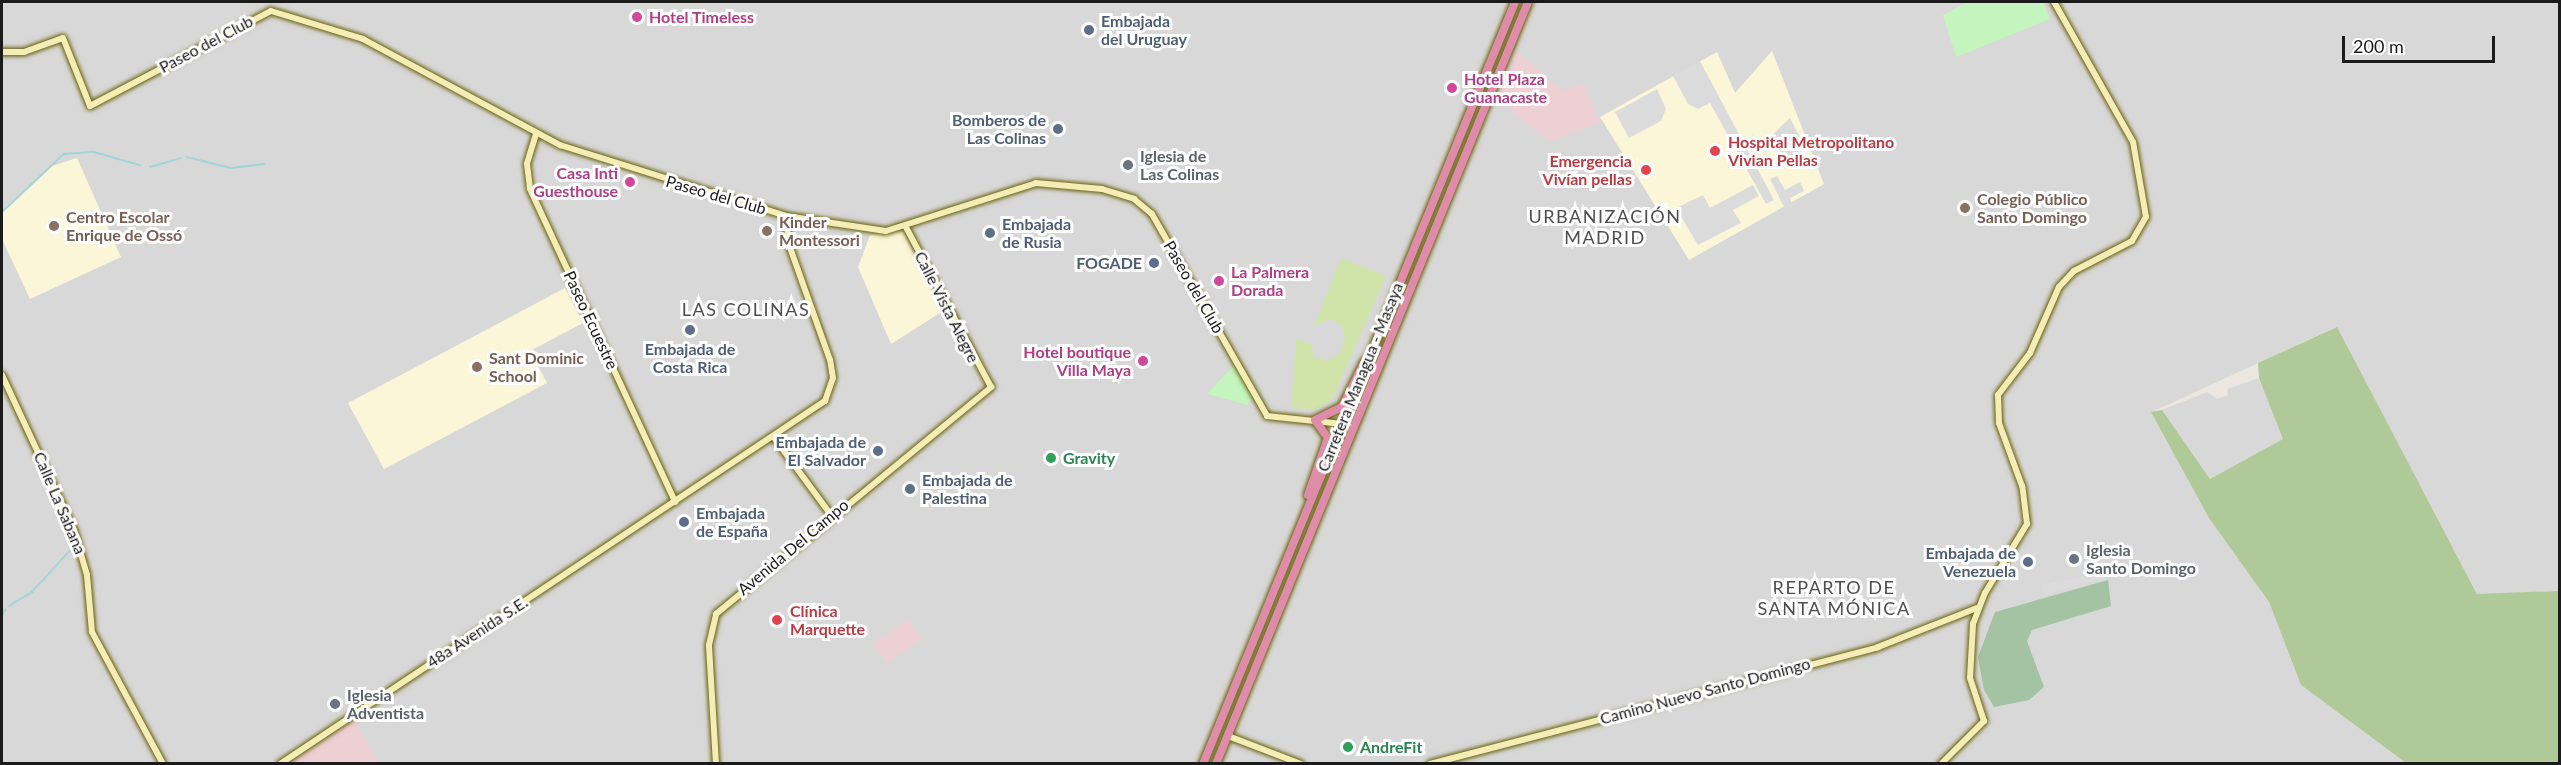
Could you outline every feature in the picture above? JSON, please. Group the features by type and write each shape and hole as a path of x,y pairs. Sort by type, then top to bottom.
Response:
{"highway":[{"name":"Carretera Managua - Masaya","path":"1203,764 1515,2"},
{"name":"Carretera Managua - Masaya","path":"1216,764 1528,2"},
{"path":"1305,514 1328,438 1315,420 1342,407 1373,352"},
{"path":"1321,510 1345,436 1343,424 1353,419 1380,363"}],"street":[{"path":"1941,764 1984,721 1969,670 1977,608 2022,538 2028,506 1999,423 1998,395 2030,353 2059,287 2074,271 2132,241 2146,217 2133,142 2054,2"},
{"name":"Paseo del Club","path":"2,52 24,52 63,38 90,106 271,11 363,39 536,134 606,162 786,216 873,231 906,227 1052,181 1134,199 1152,214 1267,416 1315,420"},
{"name":"Paseo Ecuestre","path":"536,134 527,165 530,189 675,502"},
{"name":"48a Avenida S.E.","path":"280,764 825,401 833,378 789,245 786,216"},
{"name":"Calle Vista Alegre","path":"906,227 991,387"},
{"name":"Calle La Sabana","path":"2,375 74,530 87,575 92,632 163,764"},
{"name":"Avenida Del Campo","path":"716,764 712,622 722,607 831,515 991,387"},
{"path":"1315,420 1343,424"},
{"path":"773,436 831,515"},
{"name":"Camino Nuevo Santo Domingo","path":"1430,764 1878,647 1977,608"},
{"path":"1228,736 1301,764"}],"shaded area":[{"path":"2,2 2559,2 2559,591 2478,595 2336,327 2152,412 2209,517 2269,602 2301,685 2406,763 2,763"},
{"path":"1516,50 1562,91 1583,83 1600,123 1549,142 1497,99"},
{"name":"Hospital Metropolitano Vivian Pellas","path":"1772,51 1824,184 1689,260 1600,117 1717,52 1735,93"},
{"path":"1700,61 1774,200 1766,204 1710,103 1698,109 1688,104 1673,76"},
{"path":"1657,89 1666,109 1661,121 1629,138 1615,112"},
{"path":"1790,118 1806,149 1785,160 1772,135"},
{"name":"Centro Escolar Enrique de Ossó","path":"77,158 121,257 30,299 2,239 2,212 52,166"},
{"path":"1777,176 1785,190 1800,182 1804,191 1790,198 1792,204 1785,209 1770,179"},
{"path":"1753,185 1759,196 1733,210 1741,223 1698,245 1676,208 1703,195 1710,208"},
{"path":"903,231 943,311 891,344 858,267 870,235"},
{"name":"Sant Dominic School","path":"565,288 583,323 530,351 547,383 384,469 348,403"},
{"path":"2259,378 2284,439 2210,479 2162,410 2207,392 2217,399 2228,395 2227,389"},
{"path":"2100,573 2102,579 2045,594 2042,585"},
{"path":"908,619 922,639 887,663 873,644"},
{"path":"354,719 379,763 296,763 294,760"}],"green space":[{"path":"1968,2 2043,2 2050,19 1956,57 1943,15"},
{"path":"1341,258 1386,276 1333,398 1316,410 1291,408 1296,340 1311,344 1314,356 1326,361 1339,354 1345,338 1341,325 1330,319 1314,327"},
{"path":"2337,327 2477,594 2559,591 2559,763 2406,763 2301,685 2269,602 2209,518 2151,412 2162,410 2210,479 2283,439 2259,378 2258,363"},
{"path":"1234,365 1253,394 1248,405 1207,394"},
{"path":"2108,580 2111,606 2032,630 2027,641 2044,687 2029,700 1994,707 1984,690 1978,657 1995,612"}],"waterway":[{"path":"2,212 64,154 94,152 140,165"},
{"path":"187,157 231,168 265,164"},
{"path":"150,167 181,158"},
{"path":"9,606 32,592 75,545"},
{"path":"2,616 5,610"}],"place":[{"name":"Hotel Timeless","path":"637,17"},
{"name":"Embajada del Uruguay","path":"1089,30"},
{"name":"Hotel Plaza Guanacaste","path":"1452,88"},
{"name":"Bomberos de Las Colinas","path":"1058,129"},
{"name":"Hospital Metropolitano Vivian Pellas","path":"1715,151"},
{"name":"Iglesia de Las Colinas","path":"1128,165"},
{"name":"Emergencia Vivían pellas","path":"1646,170"},
{"name":"Casa Inti Guesthouse","path":"630,182"},
{"name":"Colegio Público Santo Domingo","path":"1965,208"},
{"name":"Centro Escolar Enrique de Ossó","path":"54,226"},
{"name":"Kinder Montessori","path":"767,231"},
{"name":"Embajada de Rusia","path":"990,233"},
{"name":"FOGADE","path":"1154,263"},
{"name":"La Palmera Dorada","path":"1219,281"},
{"name":"Embajada de Costa Rica","path":"690,330"},
{"name":"Hotel boutique Villa Maya","path":"1143,361"},
{"name":"Sant Dominic School","path":"477,367"},
{"name":"Embajada de El Salvador","path":"878,451"},
{"name":"Gravity","path":"1051,458"},
{"name":"Embajada de Palestina","path":"910,489"},
{"name":"Embajada de España","path":"684,522"},
{"name":"Iglesia Santo Domingo","path":"2074,559"},
{"name":"Embajada de Venezuela","path":"2028,562"},
{"name":"Clínica Marquette","path":"777,620"},
{"name":"Iglesia Adventista","path":"335,704"},
{"name":"AndreFit","path":"1348,747"}],"district":[{"name":"URBANIZACIÓN MADRID","path":"1605,227"},
{"name":"LAS COLINAS","path":"746,309"},
{"name":"REPARTO DE SANTA MÓNICA","path":"1834,598"}]}
